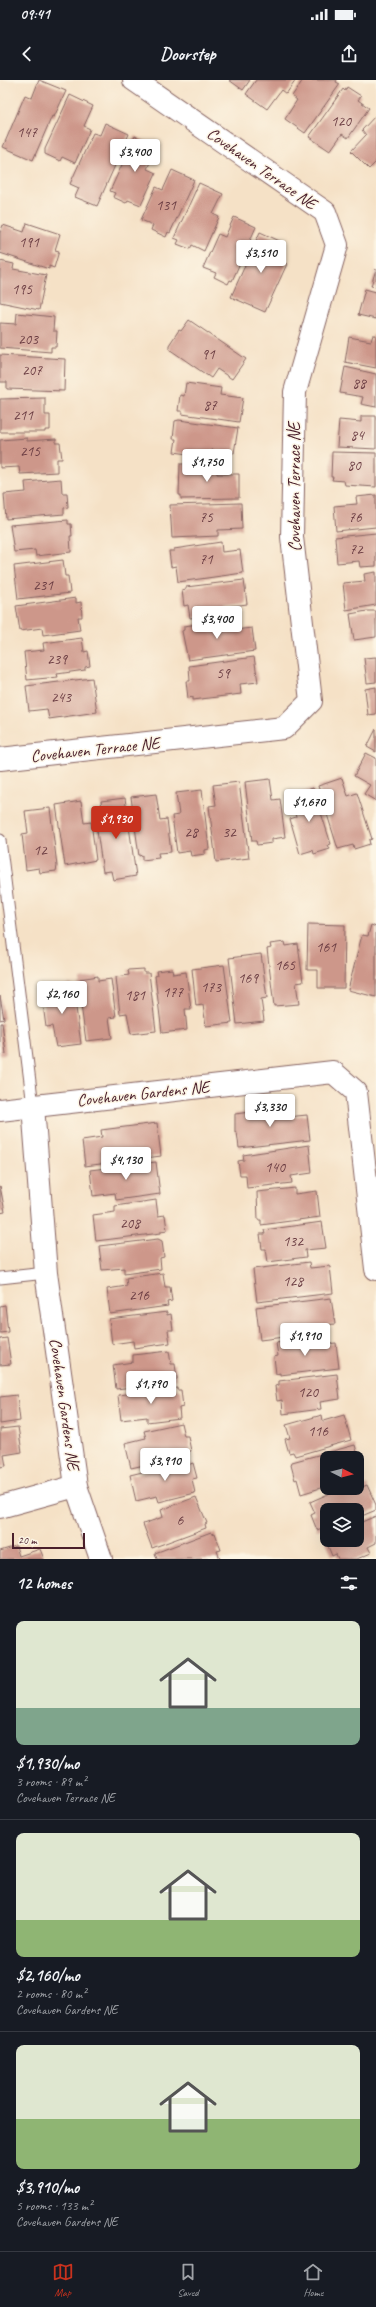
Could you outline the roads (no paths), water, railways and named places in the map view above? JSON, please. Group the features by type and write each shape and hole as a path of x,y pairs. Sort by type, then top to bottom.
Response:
{"street":[{"name":"Covehaven Terrace NE","path":"0,759 284,728 311,701 292,537 295,392 337,245 326,212 134,80"},
{"name":"Covehaven Gardens NE","path":"0,1110 333,1072 356,1092 376,1269"},
{"name":"Covehaven Gardens NE","path":"32,1106 46,1272 76,1486 101,1559"},
{"name":"Covehaven Gardens NE","path":"0,1507 76,1486"}],"lane":[{"path":"0,840 32,1106"},
{"path":"0,1278 46,1272"}]}
